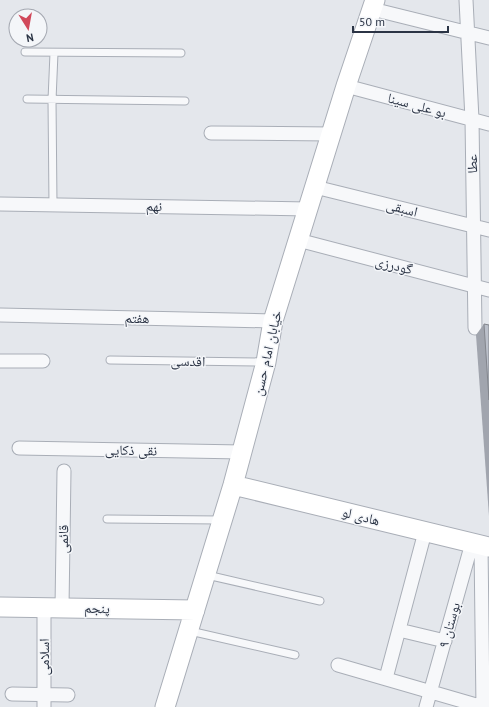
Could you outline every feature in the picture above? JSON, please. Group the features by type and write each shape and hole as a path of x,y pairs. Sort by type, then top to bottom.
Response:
{"street":[{"name":"عطا","path":"466,0 472,119 475,328"},
{"path":"373,5 467,33 489,38"},
{"name":"خیابان امام حسن","path":"166,707 233,485 266,362 273,321 346,86 373,5"},
{"name":"بو علی سینا","path":"346,86 489,124"},
{"path":"211,133 332,134"},
{"name":"اسبقی","path":"315,186 489,230"},
{"name":"نهم","path":"0,204 308,209"},
{"name":"گودرزی","path":"298,240 489,290"},
{"name":"هفتم","path":"0,315 273,321"},
{"path":"0,361 43,361"},
{"name":"نقی ذکایی","path":"19,448 242,452"},
{"name":"قائمی","path":"53,608 64,471"},
{"name":"هادی لو","path":"233,485 481,545"},
{"path":"386,678 426,532"},
{"path":"338,665 484,704 485,602 481,545"},
{"name":"بوستان ۹","path":"426,707 445,641 481,545"},
{"name":"پنجم","path":"0,607 195,610"},
{"name":"اسلامی","path":"44,701 53,608"},
{"path":"399,630 445,641"},
{"path":"12,694 44,701 68,695"}],"lane":[{"path":"25,52 180,53"},
{"path":"53,205 52,100 54,53"},
{"path":"28,99 185,101"},
{"name":"اقدسی","path":"110,360 266,362"},
{"path":"107,519 222,520"},
{"path":"206,575 320,601"},
{"path":"189,630 295,655"}],"building":[{"path":"484,324 489,325 489,400"}]}
